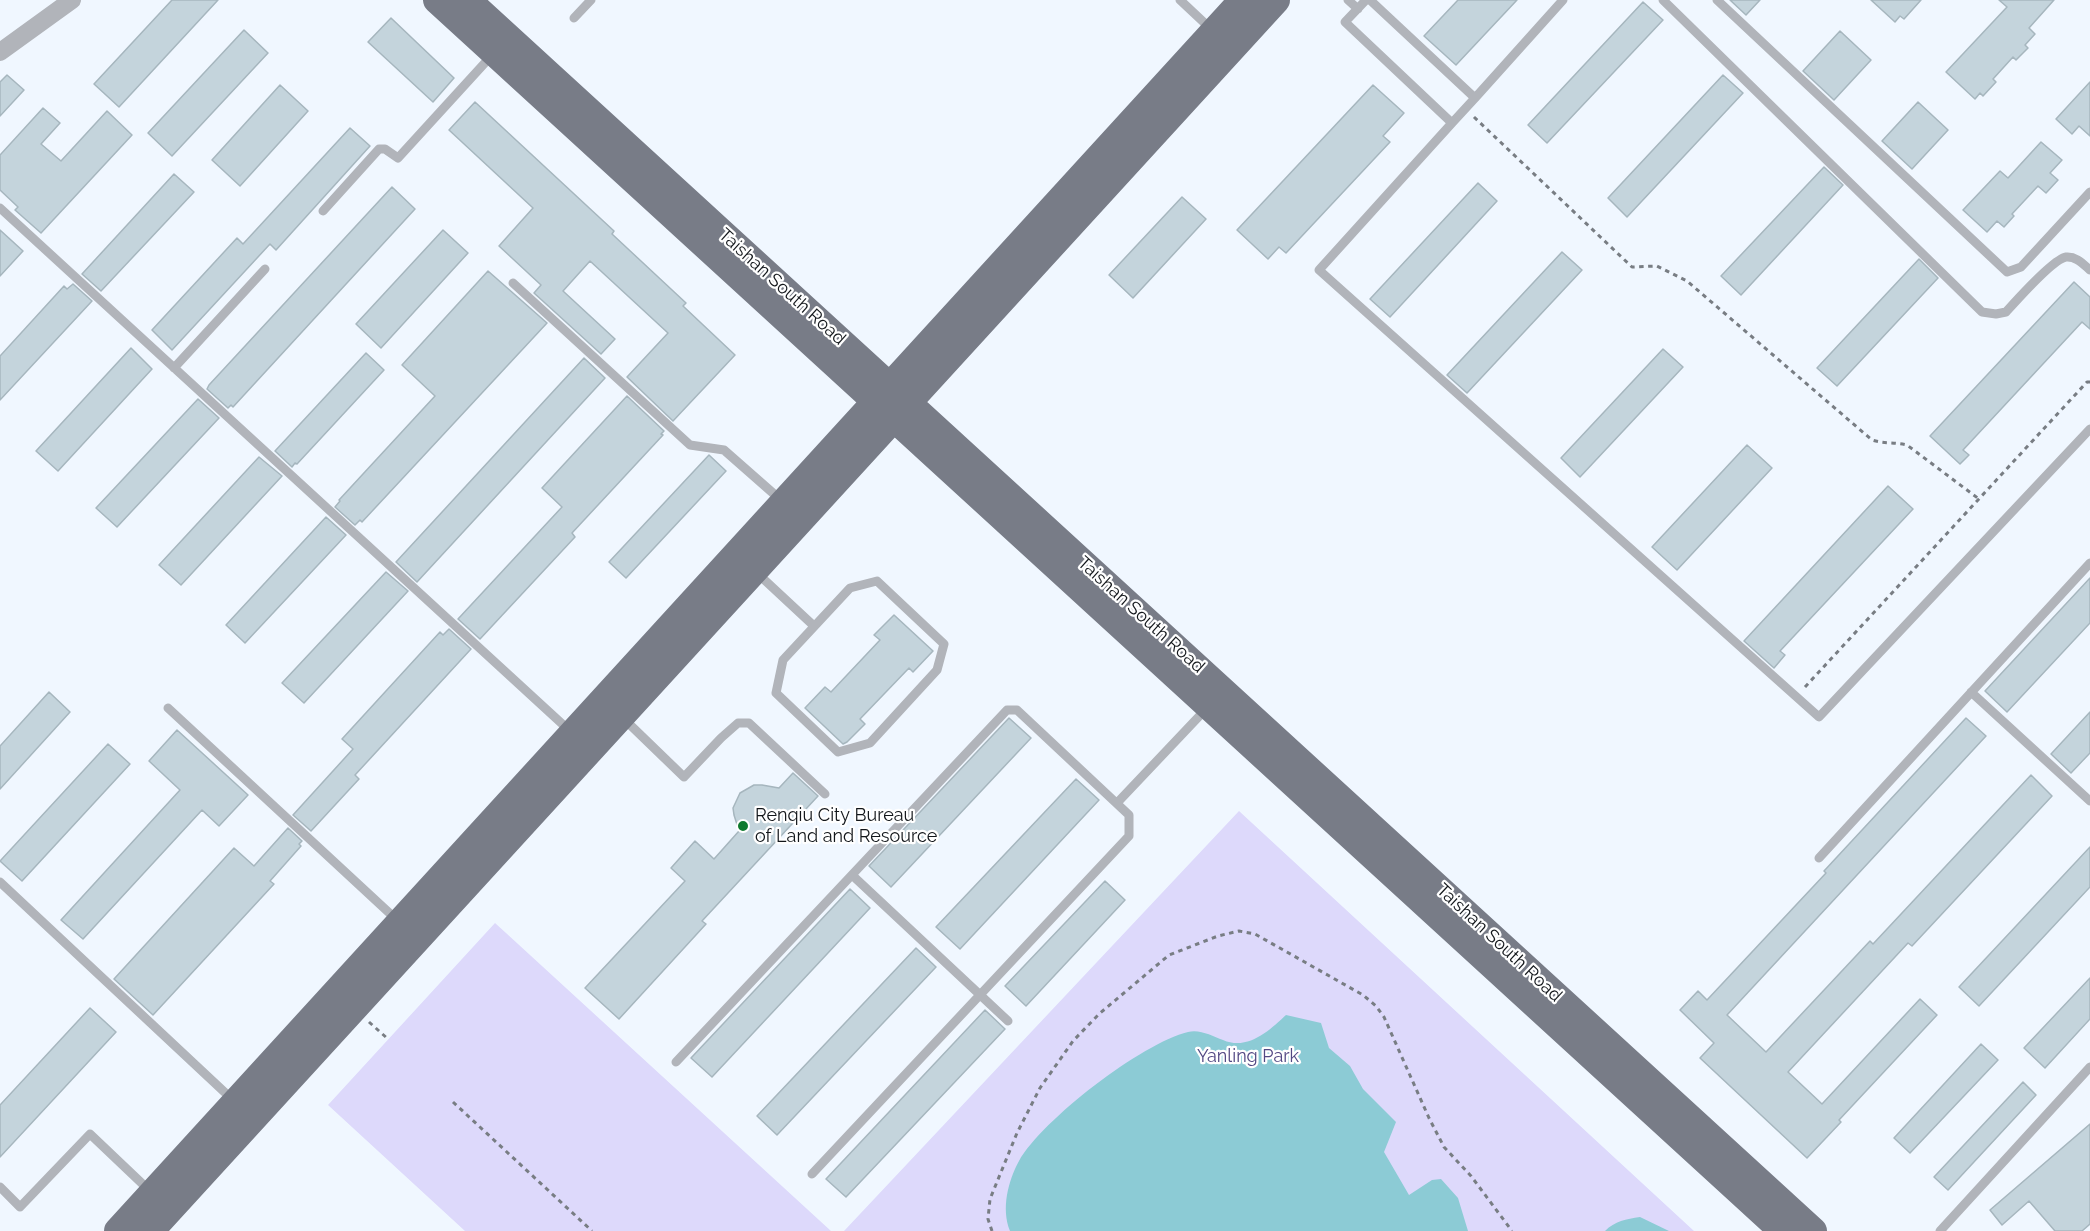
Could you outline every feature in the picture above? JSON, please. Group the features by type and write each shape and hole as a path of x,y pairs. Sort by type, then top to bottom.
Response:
{"main road":[{"name":"Taishan South Road","path":"437,0 892,402 1813,1231"},
{"name":"Taishan South Road","path":"467,0 1209,705 1783,1231"},
{"path":"150,1231 755,570 892,402 1243,0"},
{"path":"118,1231 783,503 892,402 1276,0"}],"street":[{"path":"0,52 72,0"}],"lane":[{"path":"574,18 591,0"},
{"path":"1180,0 1214,31"},
{"path":"1348,0 1358,9"},
{"path":"1452,123 1345,22 1368,0 1475,98"},
{"path":"1563,0 1319,270 1818,717 2090,429"},
{"path":"1662,0 1982,312 1996,314 2006,312 2052,264 2065,257 2079,260 2090,270"},
{"path":"1717,0 2007,272 2021,267 2090,192"},
{"path":"323,211 379,149 385,149 398,158 494,52"},
{"path":"0,207 573,734"},
{"path":"174,368 265,269"},
{"path":"513,283 690,445 724,450 783,503"},
{"path":"1819,858 2090,563"},
{"path":"755,570 814,626"},
{"path":"877,581 944,644 937,670 870,743 838,752 776,693 783,660 814,626 850,588 877,581"},
{"path":"1971,692 2090,801"},
{"path":"1117,803 1209,705"},
{"path":"168,708 400,923"},
{"path":"676,1062 1007,710 1017,710 1129,815 1130,836 812,1174"},
{"path":"621,717 684,777 720,738 738,723 749,723 825,794"},
{"path":"852,875 1008,1021"},
{"path":"0,882 236,1103"},
{"path":"1940,1231 2090,1066"},
{"path":"0,1187 20,1207 90,1134 153,1193"}],"path":[{"path":"1466,108 1632,267 1657,266 1687,281 1872,440 1907,445 1979,499"},
{"path":"1796,697 2087,382 2090,382"},
{"path":"992,1231 988,1219 990,1199 1017,1133 1040,1088 1073,1041 1099,1014 1169,956 1218,936 1239,931 1255,933 1363,995 1376,1006 1384,1017 1444,1147 1471,1176 1512,1231"},
{"path":"453,1102 592,1231"}],"green space":[{"name":"Yanling Park","path":"1239,811 1694,1231 844,1231"},
{"path":"495,923 831,1231 465,1231 328,1105"}],"water":[{"path":"1286,1015 1321,1023 1329,1048 1350,1066 1363,1089 1396,1122 1384,1152 1409,1195 1432,1180 1441,1179 1458,1198 1468,1231 1010,1231 1006,1214 1007,1195 1019,1161 1049,1125 1095,1085 1145,1051 1168,1039 1197,1031 1232,1043 1241,1043 1258,1037"},
{"path":"1640,1217 1669,1231 1605,1231 1621,1221"}],"building":[{"path":"172,0 218,0 119,107 94,84"},
{"path":"1458,0 1517,0 1456,65 1424,36"},
{"path":"1730,0 1760,0 1746,15"},
{"path":"1871,0 1921,0 1904,19 1900,16 1895,22"},
{"path":"1999,0 2054,0 2029,28 2035,34 2025,45 2028,48 2016,60 2013,57 1993,79 1996,82 1983,96 1980,93 1975,99 1946,72 2007,7"},
{"path":"1643,2 1663,20 1547,143 1528,125"},
{"path":"391,18 454,78 433,102 368,42"},
{"path":"244,30 268,53 172,156 148,133"},
{"path":"1840,31 1871,60 1834,100 1803,71"},
{"path":"7,75 24,90 0,116 0,82"},
{"path":"1723,75 1743,93 1627,217 1608,198"},
{"path":"2090,82 2090,136 2079,126 2072,134 2056,119"},
{"path":"280,85 308,111 240,186 212,160"},
{"path":"1373,85 1404,113 1383,136 1390,142 1286,253 1279,247 1268,259 1237,230"},
{"path":"475,102 614,231 612,234 686,303 683,306 735,355 673,421 627,377 668,333 590,261 563,291 615,339 601,354 534,293 541,285 499,246 533,208 449,130"},
{"path":"1918,102 1948,130 1912,169 1882,141"},
{"path":"43,108 60,123 41,144 61,161 107,111 132,135 41,233 15,210 18,207 0,190 0,155"},
{"path":"350,128 370,146 276,250 270,244 172,350 152,330 237,238 243,244"},
{"path":"2041,142 2062,160 2050,173 2058,180 2046,193 2038,186 2012,214 2014,216 2004,227 1997,221 1987,232 1963,210 2000,171 2008,178"},
{"path":"1824,167 1843,185 1741,295 1721,276"},
{"path":"174,174 194,192 101,291 82,274"},
{"path":"1478,183 1497,201 1390,317 1370,299"},
{"path":"392,187 415,209 233,407 231,405 228,408 207,389 209,385"},
{"path":"1182,197 1206,219 1133,298 1109,275"},
{"path":"0,230 23,251 0,276"},
{"path":"443,230 468,253 381,348 356,324"},
{"path":"1562,252 1582,270 1467,393 1447,375"},
{"path":"1919,259 1938,278 1837,386 1817,368"},
{"path":"488,271 547,323 362,522 360,520 355,525 335,507 339,500 435,396 402,365"},
{"path":"2074,282 2090,297 2090,329 2082,322 1963,450 1969,455 1960,464 1930,436"},
{"path":"73,284 92,301 0,400 0,356 64,286 67,289"},
{"path":"131,348 152,369 58,471 36,451"},
{"path":"1663,349 1683,367 1580,477 1561,458"},
{"path":"366,353 384,370 292,467 275,451"},
{"path":"584,358 605,378 417,582 396,562"},
{"path":"627,396 664,431 661,434 663,435 572,533 575,537 480,639 458,619 562,507 542,488"},
{"path":"198,399 219,418 117,527 96,508"},
{"path":"1747,445 1772,468 1677,570 1652,547"},
{"path":"709,455 726,471 626,578 609,562"},
{"path":"259,457 282,476 181,585 159,565"},
{"path":"1888,486 1913,509 1780,651 1785,655 1774,668 1744,641"},
{"path":"326,517 346,535 245,643 226,625"},
{"path":"386,572 408,591 304,703 282,683"},
{"path":"2090,578 2090,623 2007,712 1985,691"},
{"path":"894,615 933,651 913,672 909,668 860,719 865,724 843,744 805,708 825,687 831,692 880,640 874,635"},
{"path":"449,629 471,649 355,775 359,779 311,831 293,815 353,749 342,739 440,632 443,635"},
{"path":"49,692 70,712 0,789 0,746"},
{"path":"2090,712 2090,753 2071,773 2051,754"},
{"path":"1009,718 1031,738 891,887 869,866"},
{"path":"1966,718 1986,736 1727,1015 1766,1052 1870,941 1873,944 2031,775 2052,796 1912,946 1908,943 1788,1072 1822,1104 1920,999 1937,1015 1839,1120 1841,1122 1807,1158 1700,1058 1714,1043 1680,1010 1698,991 1707,1000"},
{"path":"177,730 248,795 219,826 202,810 83,939 61,920 180,790 149,761"},
{"path":"108,744 130,764 22,881 0,861"},
{"path":"793,773 818,796 702,921 706,924 619,1019 585,988 685,881 671,868 695,841 714,859 739,831 733,808 740,793 754,785 779,788"},
{"path":"1076,779 1099,800 960,949 936,927"},
{"path":"288,828 302,841 299,844 301,846 270,881 274,884 153,1015 114,979 234,848 254,866"},
{"path":"2090,847 2090,887 1979,1006 1959,987"},
{"path":"1105,881 1125,900 1026,1006 1005,986"},
{"path":"850,889 870,908 712,1077 691,1058"},
{"path":"916,948 936,967 777,1135 757,1116"},
{"path":"2090,978 2090,1019 2045,1068 2024,1048"},
{"path":"90,1008 116,1032 0,1157 0,1105"},
{"path":"985,1010 1005,1029 846,1197 826,1179"},
{"path":"1981,1044 1998,1060 1910,1153 1894,1138"},
{"path":"2023,1082 2036,1095 1948,1190 1934,1177"},
{"path":"2090,1124 2090,1224 2082,1231 2055,1231 2029,1201 2002,1225 1990,1210"}],"place":[{"name":"Renqiu City Bureau of Land and Resource","path":"743,826"}]}
